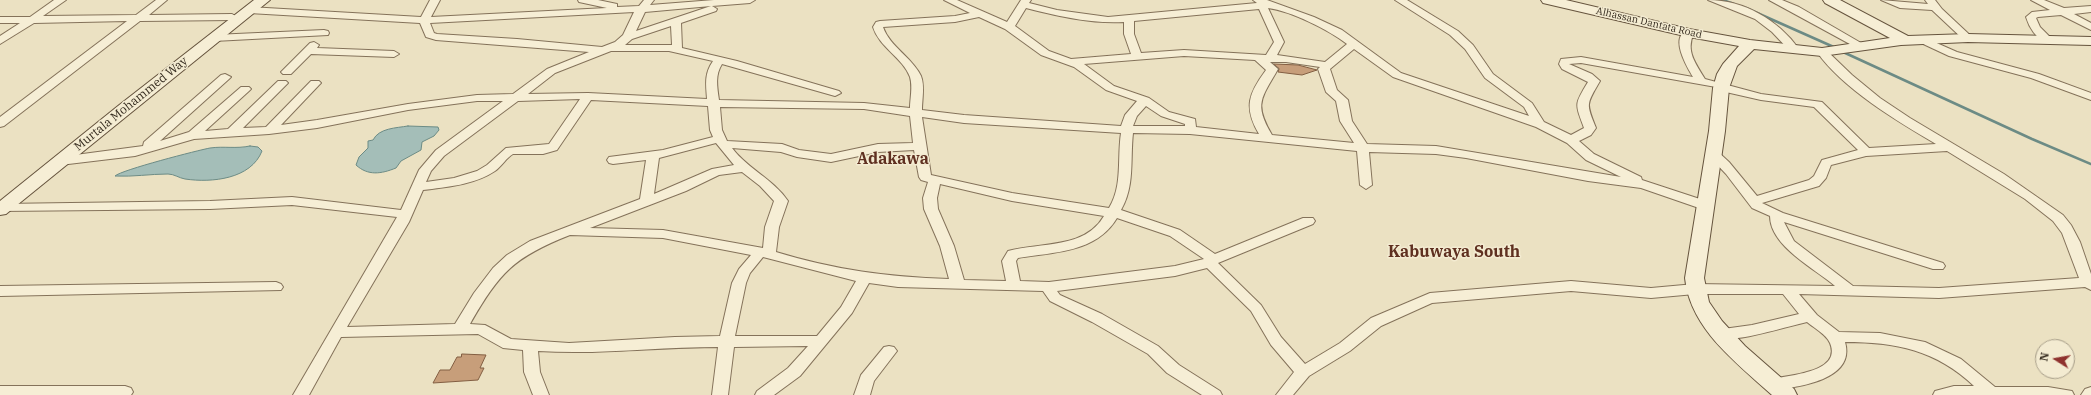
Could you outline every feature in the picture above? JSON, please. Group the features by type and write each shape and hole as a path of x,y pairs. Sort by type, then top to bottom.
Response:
{"main road":[{"name":"Murtala Mohammed Way","path":"1,206 124,98 232,17 263,0"},
{"name":"Alhassan Dantata Road","path":"1548,0 1689,33 1750,44 1794,49 1843,50 1906,41 1968,38 2091,41"},
{"path":"1830,0 1906,41"},
{"name":"Murtala Mohammed Way","path":"1,206 60,161 214,38 252,5"},
{"path":"1750,44 1731,64 1725,74 1721,87 1694,274 1695,289 1706,314 1721,334 1780,390"}],"street":[{"path":"0,41 61,0"},
{"path":"0,123 80,64 162,0"},
{"path":"424,20 436,0"},
{"path":"583,0 642,6"},
{"path":"252,5 424,20 642,6 727,3 750,0"},
{"path":"949,0 1009,27 1044,53 1072,62 1110,88 1145,100 1165,114 1191,122 1190,130"},
{"path":"1400,0 1441,24 1464,42 1489,76 1528,105 1540,124"},
{"path":"1714,0 1761,17 1777,29 1794,49"},
{"path":"1774,0 1795,9 1843,50 1838,70 1874,100 2010,185 2058,219 2071,236 2080,269 2090,284"},
{"path":"1886,0 1900,5 1932,4 1968,38"},
{"path":"2036,0 2091,27"},
{"path":"1009,27 1025,2 1057,13 1108,20 1129,19 1263,3 1327,26 1396,75 1540,124 1571,140 1590,157 1643,184 1704,205"},
{"path":"301,395 336,332 402,222 404,214 425,170 440,152 551,71 607,49 628,37 727,3"},
{"path":"1263,3 1279,42 1264,59"},
{"path":"628,37 636,16 642,6"},
{"path":"2047,39 2035,28 2031,18 2036,14 2091,9"},
{"path":"980,14 955,19 880,24 878,27 879,31 893,50 908,65 915,77 916,112 925,177 1012,197 1125,215 1175,233 1196,246 1256,308 1276,341 1303,372"},
{"path":"0,20 232,17"},
{"path":"1129,19 1129,34 1137,57"},
{"path":"424,20 430,36 436,37 607,49 656,46 677,49 835,93"},
{"path":"676,21 677,49"},
{"path":"214,38 324,33 285,77 232,132"},
{"path":"1689,33 1684,40 1684,53 1701,80"},
{"path":"1923,40 1946,52 2035,76 2091,97"},
{"path":"1072,62 1184,53 1264,59 1286,59 1326,65 1336,60 1343,52 1354,44"},
{"path":"308,51 394,54"},
{"path":"1264,59 1272,69 1257,92 1255,103 1256,117 1268,138"},
{"path":"719,60 712,71 711,78 713,103 721,142 742,168 774,192 780,201 765,253 744,272 740,283 728,330 728,340 720,395"},
{"path":"1571,140 1587,132 1590,128 1582,107 1582,102 1594,81 1588,76 1566,67 1564,64 1565,62 1581,60 1701,80 1761,98 1818,104 1866,152"},
{"path":"1326,65 1325,74 1332,92 1342,100 1346,121 1362,148 1366,185"},
{"path":"144,149 225,76"},
{"path":"269,130 315,83"},
{"path":"193,135 245,89"},
{"path":"60,161 117,155 193,135 269,130 317,124 408,107 478,98 517,96 588,96 713,103 852,105 964,119 1127,129 1190,130 1362,148 1405,148 1466,154 1588,177 1643,184"},
{"path":"417,187 444,184 481,174 490,169 510,151 547,150 553,147 588,96"},
{"path":"1014,286 1009,261 1013,254 1070,246 1099,232 1106,226 1123,193 1127,129 1131,115 1145,100"},
{"path":"613,160 653,156 721,142 782,148 797,153 831,158 878,148 920,146"},
{"path":"1754,201 1814,183 1820,178 1826,163 1866,152 1948,147"},
{"path":"1712,153 1723,161 1741,187 1760,207 1776,213 1778,216 1938,266"},
{"path":"646,201 653,156"},
{"path":"459,330 479,296 498,271 512,258 535,244 716,172 742,168"},
{"path":"935,180 930,198 934,220 947,246 958,284"},
{"path":"1,206 210,205 292,201 404,214"},
{"path":"1778,216 1777,223 1789,244 1832,275 1848,289"},
{"path":"566,231 650,232 765,253 793,262 865,278 898,282 1049,287 1175,271 1199,266 1308,221"},
{"path":"763,395 794,372 832,329 847,310 865,278"},
{"path":"1284,395 1303,372 1346,347 1376,322 1430,298 1571,286 1651,293 1695,289 1848,289 1939,293 2090,284"},
{"path":"0,291 276,287"},
{"path":"1049,287 1051,294 1055,298 1097,318 1153,350 1173,369 1214,395"},
{"path":"1780,390 1819,375 1834,365 1839,353 1839,345 1834,337 1810,316 1787,289"},
{"path":"1721,334 1752,330 1810,316"},
{"path":"336,332 480,329 508,344 532,347 569,348 728,340 820,341"},
{"path":"1834,337 1890,338 1927,347 1965,369 1991,393"},
{"path":"532,347 532,364 536,387 541,395"},
{"path":"862,395 867,379 889,351"},
{"path":"1941,395 1954,390 1991,393 2039,392 2066,395"},
{"path":"0,392 125,392"}],"water":[{"path":"408,126 438,127 439,130 434,136 422,142 421,150 401,161 396,168 385,172 375,173 365,171 356,165 359,157 368,148 368,141 373,140 379,133 384,131"},
{"path":"258,147 262,151 257,160 249,168 230,177 196,180 185,179 168,174 115,176 145,165 210,148"}],"building":[{"path":"1274,64 1298,65 1317,70 1302,75 1278,72 1279,69"},
{"path":"462,354 486,355 480,368 484,368 478,380 433,383 440,370 450,370 457,357 461,357"}],"waterway":[{"path":"1723,0 1734,4"},
{"path":"1746,8 1836,48"},
{"path":"1843,52 2032,139 2091,164"}],"district":[{"name":"Adakawa","path":"893,159"},
{"name":"Kabuwaya South","path":"1454,252"}]}
